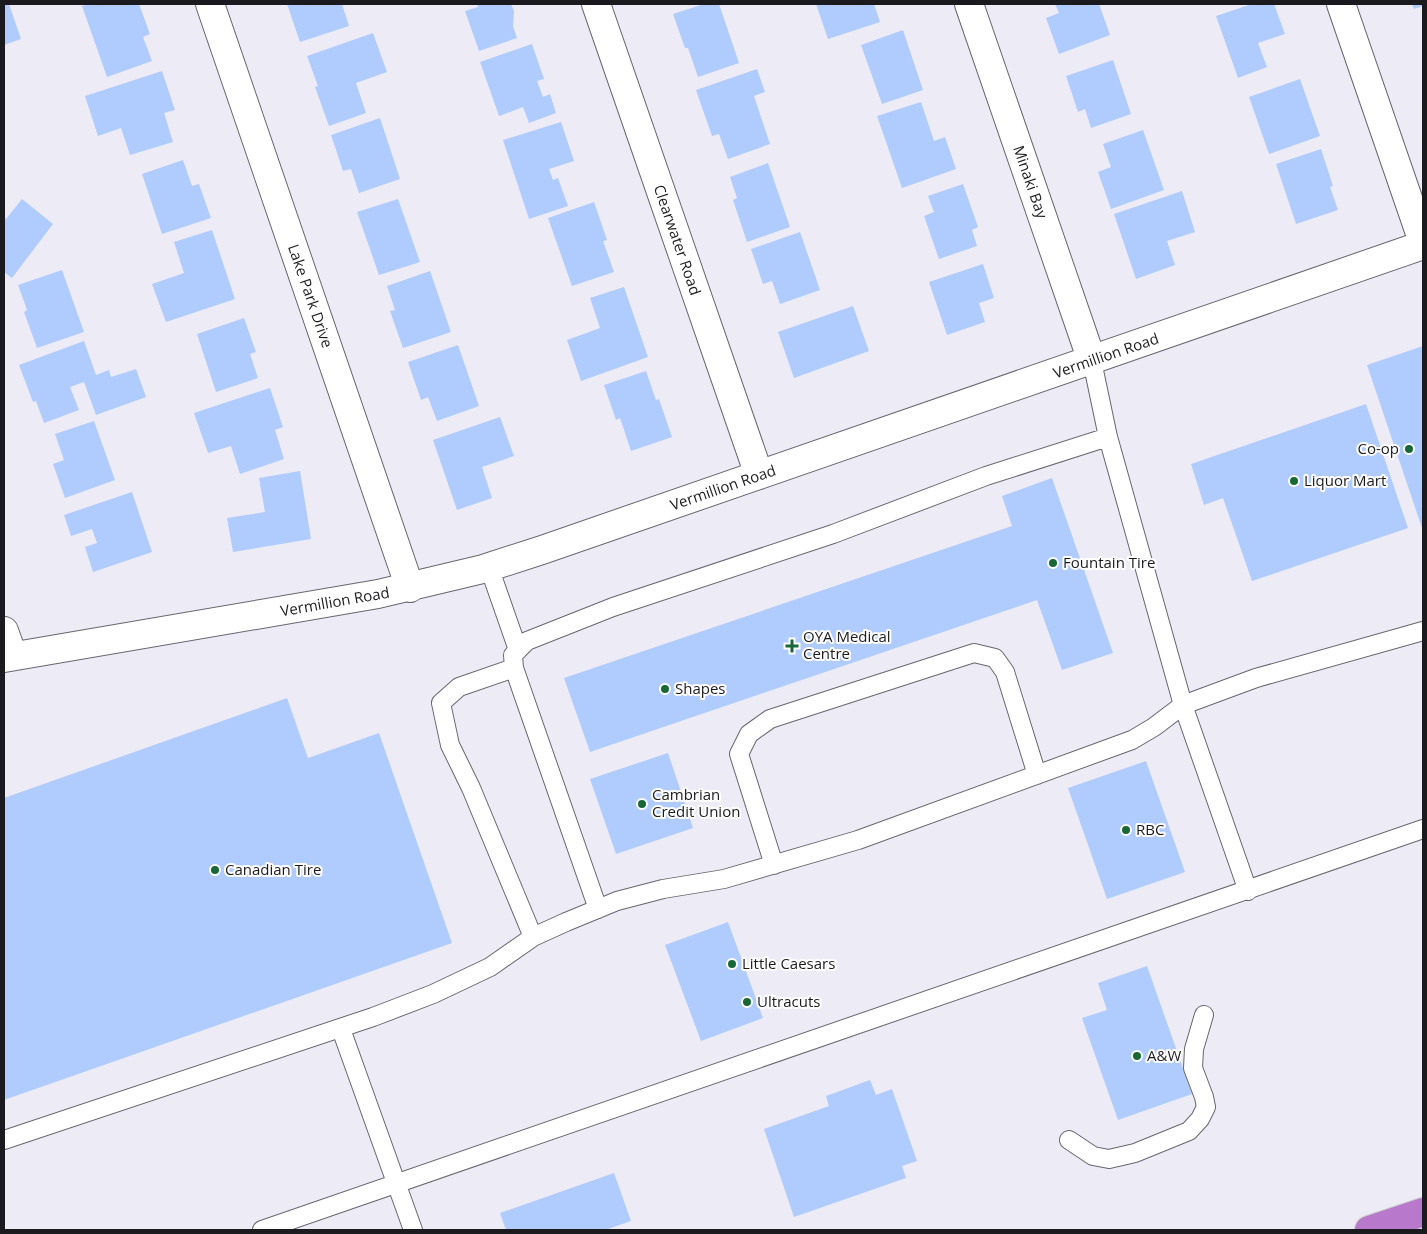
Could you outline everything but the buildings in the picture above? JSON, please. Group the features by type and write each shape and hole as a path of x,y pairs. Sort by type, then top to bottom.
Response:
{"highway":[{"path":"1369,1230 1423,1212"}],"street":[{"name":"Lake Park Drive","path":"210,4 410,588"},
{"name":"Clearwater Road","path":"596,4 759,475"},
{"name":"Minaki Bay","path":"968,4 1092,361"},
{"path":"1342,4 1423,243"},
{"name":"Vermillion Road","path":"8,657 337,602 410,588 488,567 1092,361 1423,243"},
{"path":"4,631 8,657"}],"lane":[{"path":"1092,361 1108,437 1184,705 1248,891"},
{"path":"598,909 514,668 513,654 527,640 613,607 834,534 986,476 1108,437"},
{"path":"488,567 518,650"},
{"path":"4,1140 341,1029 433,994 490,967 533,937 617,902 663,889 724,879 858,840 1132,740 1184,705 1256,678 1423,631"},
{"path":"774,865 739,754 749,734 770,719 974,653 995,658 1005,672 1037,775"},
{"path":"514,668 459,687 441,704 450,745 471,788 533,937"},
{"path":"262,1230 397,1185 1423,829"},
{"path":"1069,1140 1093,1156 1109,1159 1135,1153 1189,1131 1200,1119 1206,1107 1193,1068 1194,1050 1204,1015"},
{"path":"341,1029 413,1230"}],"place":[{"name":"Co-op","path":"1409,449"},
{"name":"Liquor Mart","path":"1294,481"},
{"name":"Fountain Tire","path":"1053,563"},
{"name":"OYA Medical Centre","path":"792,646"},
{"name":"Shapes","path":"665,689"},
{"name":"Cambrian Credit Union","path":"642,804"},
{"name":"RBC","path":"1126,830"},
{"name":"Canadian Tire","path":"215,870"},
{"name":"Little Caesars","path":"732,964"},
{"name":"Ultracuts","path":"747,1002"},
{"name":"A&W","path":"1137,1056"}]}
